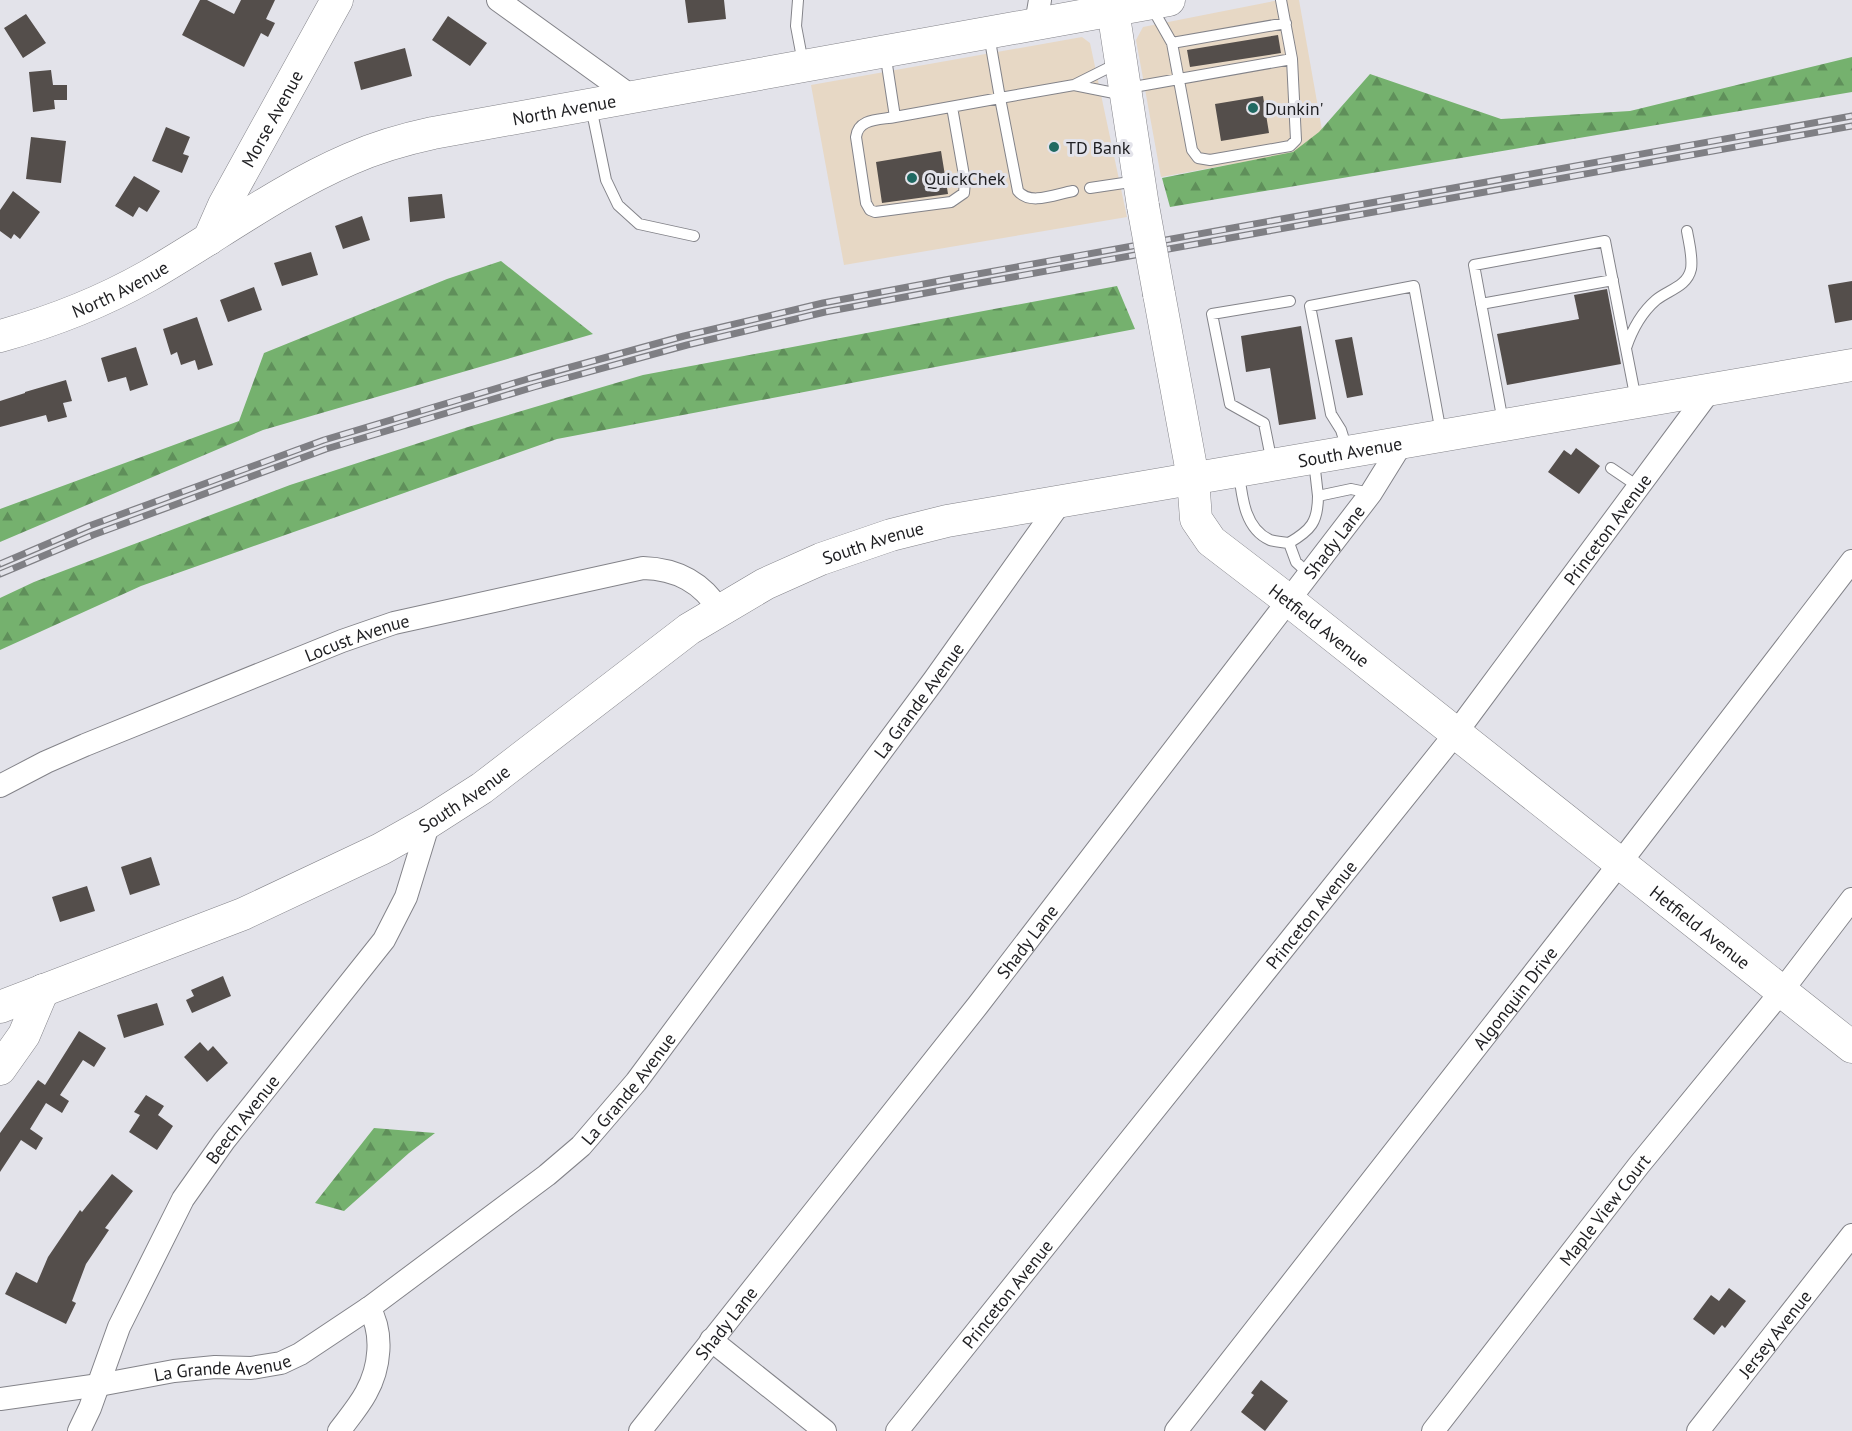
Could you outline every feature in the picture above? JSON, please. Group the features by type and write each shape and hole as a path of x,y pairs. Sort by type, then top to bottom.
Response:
{"main road":[{"name":"Morse Avenue","path":"209,238 224,205 337,0"},
{"name":"North Avenue","path":"0,336 108,296 145,277 296,185 351,158 394,142 433,132 989,33 1038,12 1159,2"},
{"name":"Hetfield Avenue","path":"1112,5 1141,193 1193,478 1196,519 1211,541 1852,1047"},
{"path":"254,151 264,172 296,185"},
{"name":"South Avenue","path":"0,1007 243,914 381,849 482,788 689,629 765,584 821,559 891,535 947,521 1852,365"},
{"path":"0,1069 24,1035 43,990"}],"street":[{"path":"498,0 631,96"},
{"name":"Princeton Avenue","path":"897,1431 1456,733 1712,389"},
{"name":"Shady Lane","path":"640,1431 985,995 1371,493 1402,443"},
{"name":"La Grande Avenue","path":"0,1399 99,1385 174,1371 215,1367 251,1368 281,1363 300,1354 369,1308 547,1175 581,1146 636,1082 934,680 1060,503"},
{"name":"Algonquin Drive","path":"1176,1431 1620,863 1852,561"},
{"name":"Locust Avenue","path":"0,786 85,745 342,641 394,623 643,568 660,568 690,579 704,589 720,610"},
{"name":"Beech Avenue","path":"79,1431 99,1385 119,1327 183,1200 224,1141 384,940 406,897 429,822"},
{"name":"Maple View Court","path":"1434,1431 1639,1165 1781,992 1852,899"},
{"path":"0,997 43,990"},
{"name":"Jersey Avenue","path":"1698,1431 1852,1236"},
{"path":"339,1431 366,1393 374,1376 379,1347 377,1328 369,1308"},
{"path":"711,1340 825,1431"}],"lane":[{"path":"798,0 796,26 804,67"},
{"path":"1159,2 1172,43 1192,150 1198,158 1210,160 1290,146 1296,140 1292,59 1281,0"},
{"path":"1172,43 1286,22"},
{"path":"989,33 1018,191 1023,197 1031,199 1072,191"},
{"path":"885,52 895,117"},
{"path":"952,107 965,181 964,193 951,202 875,212 870,210 866,203 856,137 860,125 866,122 1074,85 1178,79 1292,59"},
{"path":"1074,85 1124,82"},
{"path":"590,104 606,180 618,205 639,224 694,236"},
{"path":"1090,188 1141,193"},
{"path":"1626,348 1633,327 1656,300 1682,284 1687,276 1691,256 1687,231"},
{"path":"1504,425 1474,265 1605,241 1636,403"},
{"path":"1481,304 1613,280"},
{"path":"1348,453 1341,430 1331,414 1310,306 1414,286 1442,437"},
{"path":"1272,466 1264,423 1230,404 1212,314 1290,300"},
{"path":"1239,471 1243,502 1253,527 1271,540 1289,543 1315,522 1318,496 1313,458"},
{"path":"1611,468 1639,487"},
{"path":"1318,496 1351,489 1371,493"},
{"path":"1289,543 1296,562 1308,573"}],"shaded area":[{"path":"1279,0 1299,0 1325,147 1161,177 1136,40 1143,27"},
{"path":"1082,37 1090,43 1127,217 844,265 811,85"}],"green space":[{"path":"1852,57 1852,92 1170,207 1162,178 1293,152 1319,132 1370,74 1501,119 1630,111"},
{"path":"501,261 593,334 263,430 0,542 0,509 239,421 264,353 447,279"},
{"path":"1117,286 1135,329 557,439 141,586 0,650 0,598 34,582 290,485 468,427 643,375"},
{"path":"374,1128 435,1133 344,1211 315,1203"}],"building":[{"path":"200,0 207,0 234,14 241,0 275,0 266,19 275,23 268,37 261,33 244,67 182,35"},
{"path":"685,0 724,0 726,19 688,23"},
{"path":"26,14 46,43 23,58 4,28"},
{"path":"448,16 487,43 470,66 432,40"},
{"path":"1278,35 1281,53 1190,67 1187,50"},
{"path":"405,48 412,76 361,90 354,62"},
{"path":"51,70 53,85 67,85 67,100 54,100 55,109 33,112 29,72"},
{"path":"1263,96 1269,133 1221,141 1215,104"},
{"path":"166,127 190,137 183,154 189,156 182,173 152,161"},
{"path":"31,137 66,141 61,183 26,179"},
{"name":"QuickChek","path":"941,151 948,194 882,203 876,162"},
{"path":"134,176 160,191 147,212 139,207 133,217 115,206"},
{"path":"13,191 40,212 20,239 14,234 11,239 0,231 0,210"},
{"path":"442,194 445,218 410,222 408,197"},
{"path":"362,216 370,240 343,249 335,226"},
{"path":"311,252 318,275 282,286 274,263"},
{"path":"1852,281 1852,320 1835,323 1828,285"},
{"path":"254,287 262,310 228,322 220,300"},
{"path":"1607,289 1621,364 1507,385 1497,334 1579,319 1574,295"},
{"path":"197,317 213,365 198,370 195,360 181,365 177,352 171,355 163,329"},
{"path":"1301,326 1316,419 1279,425 1270,368 1246,372 1241,336"},
{"path":"1352,337 1363,395 1347,398 1335,340"},
{"path":"136,347 148,385 130,391 126,377 108,382 101,358"},
{"path":"66,380 72,401 63,403 67,417 48,422 46,415 0,427 0,401"},
{"path":"1576,448 1600,466 1579,494 1548,472 1564,450 1571,455"},
{"path":"151,857 160,885 130,895 121,867"},
{"path":"87,886 95,911 60,922 52,897"},
{"path":"223,976 231,996 192,1013 186,1000 194,996 191,990"},
{"path":"157,1003 164,1025 124,1038 117,1015"},
{"path":"79,1031 106,1048 94,1067 83,1060 60,1095 69,1101 62,1113 46,1103 30,1129 43,1138 36,1150 21,1140 0,1172 0,1133 38,1080 45,1085"},
{"path":"200,1042 208,1051 213,1046 228,1063 207,1082 184,1057"},
{"path":"146,1095 164,1106 158,1115 173,1126 157,1150 129,1132 140,1115 134,1112"},
{"path":"112,1174 133,1191 105,1228 109,1230 86,1264 72,1301 76,1303 66,1324 5,1294 16,1272 37,1283 48,1257 80,1210 82,1212"},
{"path":"1729,1288 1746,1301 1725,1328 1722,1325 1714,1335 1693,1319 1711,1295 1719,1301"},
{"path":"1261,1380 1288,1401 1265,1431 1241,1412 1254,1395 1251,1393"}],"railway":[{"path":"0,564 89,526 324,440 531,378 684,336 823,303 961,277 1852,116"},
{"path":"0,574 93,535 326,449 534,387 687,345 825,312 963,286 1852,126"}],"place":[{"name":"Dunkin'","path":"1253,108"},
{"name":"TD Bank","path":"1054,147"},
{"name":"QuickChek","path":"912,178"}]}
